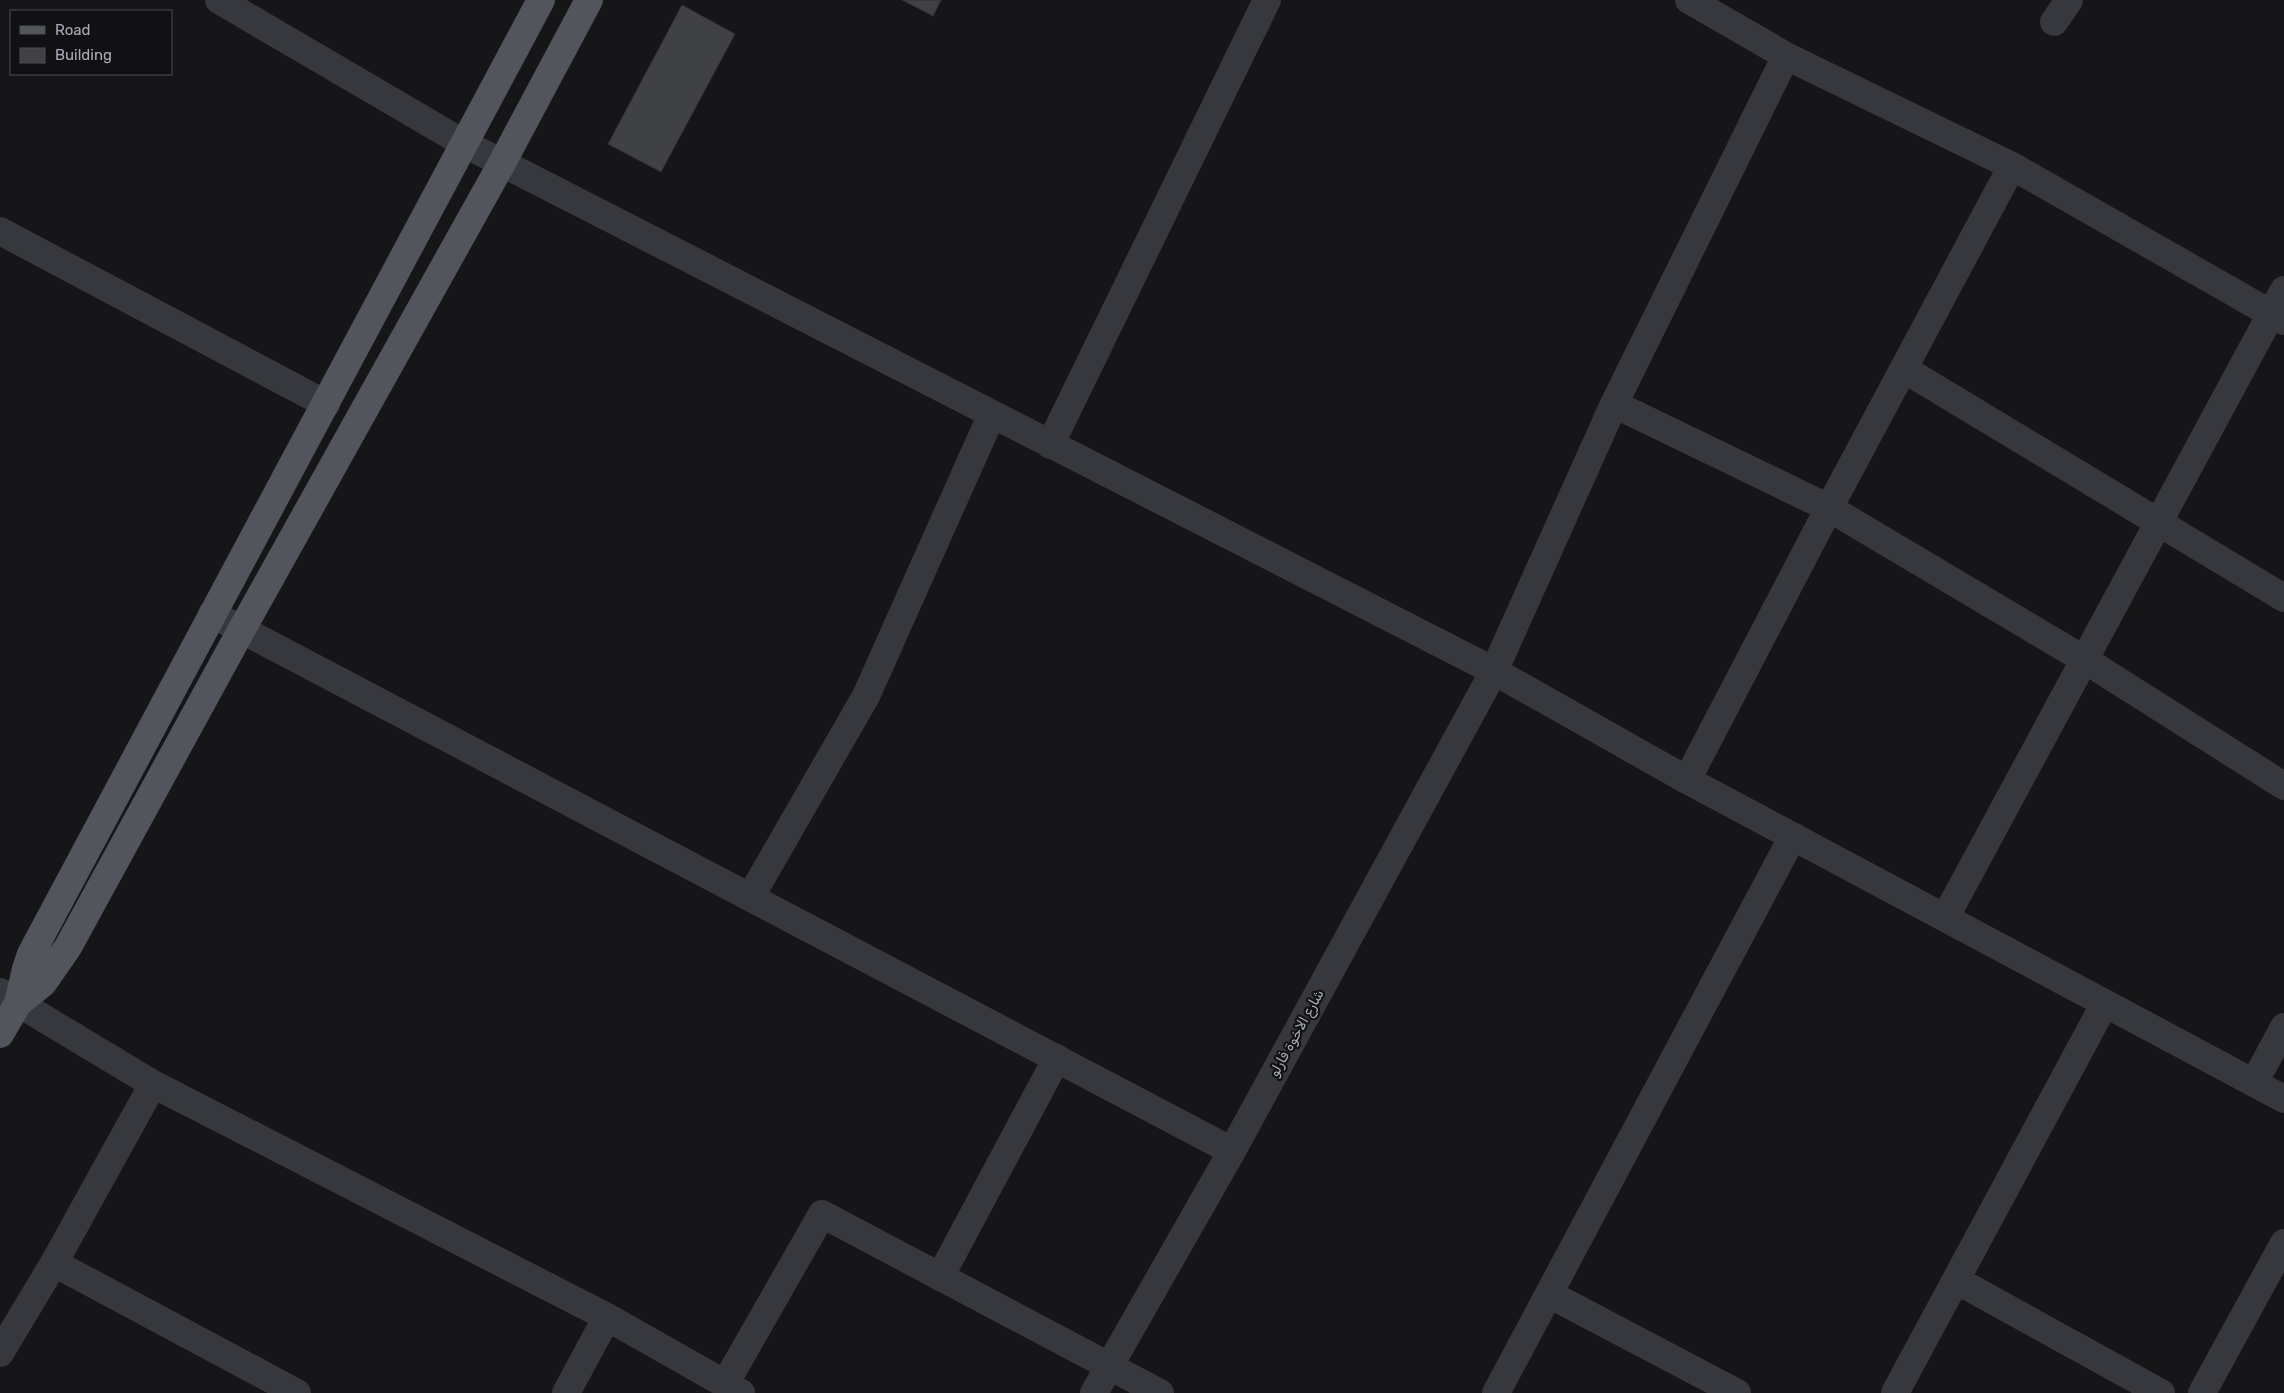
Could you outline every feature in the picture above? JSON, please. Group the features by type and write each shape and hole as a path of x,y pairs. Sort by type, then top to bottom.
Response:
{"main road":[{"path":"0,1034 9,998 26,969 31,954 541,0"},
{"path":"9,998 43,983 68,947 242,629 502,163 589,0"}],"street":[{"path":"219,0 465,144 1050,445 1494,670 1687,780 2284,1099"},
{"path":"1050,445 1267,0"},
{"path":"1688,0 1786,56 2012,166 2278,318"},
{"name":"شارع الاخوة فارلو","path":"1094,1393 1232,1151 1494,670 1614,404 1786,56"},
{"path":"1687,780 1829,508 2012,166"},
{"path":"0,231 326,404"},
{"path":"1945,918 2159,522 2278,318 2284,290"},
{"path":"1904,370 2284,598"},
{"path":"1614,404 1829,508 2085,660 2284,786"},
{"path":"750,896 866,696 992,414"},
{"path":"212,614 1232,1151"},
{"path":"1496,1393 1793,836"},
{"path":"9,998 153,1084 606,1317 733,1388 822,1214 1160,1393"},
{"path":"1895,1393 2105,1003"},
{"path":"2254,1083 2284,1027"},
{"path":"940,1276 1057,1058"},
{"path":"0,1353 54,1263 153,1084"},
{"path":"2202,1393 2284,1243"},
{"path":"54,1263 297,1393"},
{"path":"1956,1280 2161,1393"},
{"path":"1549,1294 1737,1393"},
{"path":"566,1393 606,1317"}],"building":[{"path":"902,0 941,0 933,16"},
{"path":"682,5 735,34 661,172 608,144"}]}
